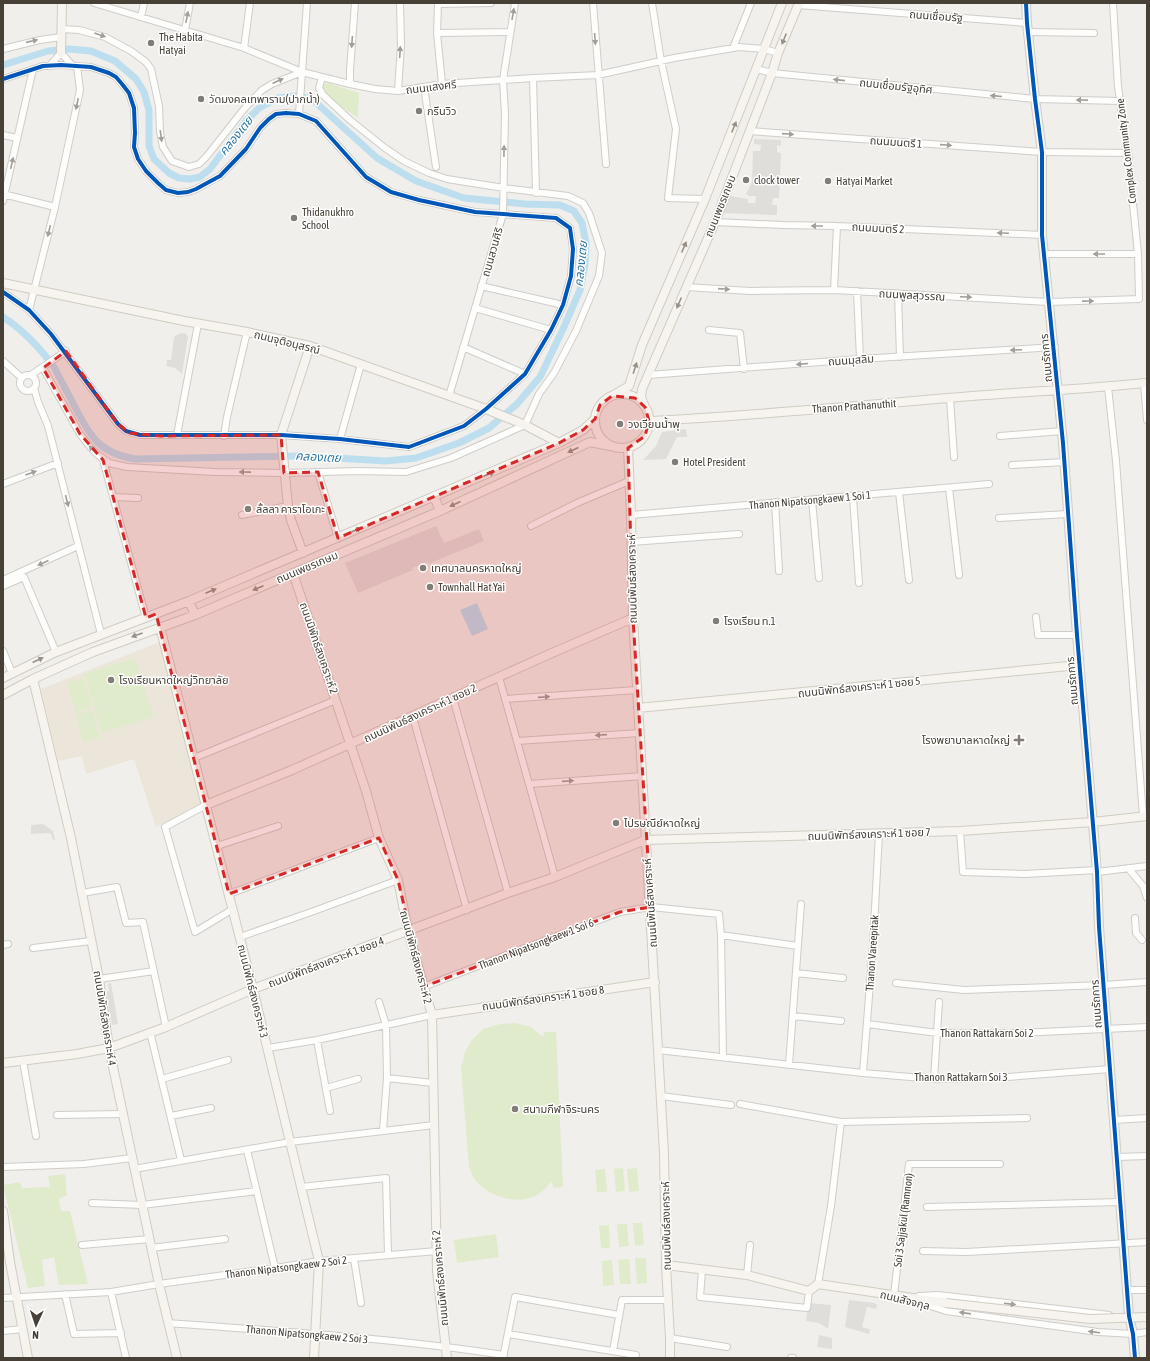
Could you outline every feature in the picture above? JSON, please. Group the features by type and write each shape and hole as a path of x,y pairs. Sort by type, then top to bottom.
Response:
{"street":[{"path":"49,66 61,53 62,3"},
{"name":"ถนนเเสงศรี","path":"94,3 244,48 302,72 375,89 398,91 442,84 533,78 598,76 661,61 739,47 764,49 778,53"},
{"path":"119,10 121,3"},
{"path":"140,17 144,3"},
{"path":"185,30 190,3"},
{"path":"244,48 250,3"},
{"path":"299,114 306,3"},
{"path":"350,84 355,3"},
{"path":"398,91 400,3"},
{"path":"442,84 437,33 438,4 491,3"},
{"name":"ถนนสวนศิริ","path":"449,396 503,213 505,114 503,80 515,3"},
{"path":"592,3 606,164"},
{"path":"652,3 661,61 676,129 668,198 705,199"},
{"path":"733,48 751,3"},
{"name":"ถนนเพชรเกษม","path":"612,396 629,386 642,345 705,199 782,3"},
{"name":"ถนนรัถการ","path":"1026,3 1035,99 1042,152 1042,235 1065,462 1076,635 1097,871 1099,927 1129,1316 1133,1334 1135,1358"},
{"name":"Complex Community Zone","path":"1112,3 1118,87 1128,153 1138,254 1139,300"},
{"name":"ถนนเพชรเกษม","path":"645,407 641,397 642,389 715,222 772,73 778,53 799,4"},
{"name":"ถนนเชื่อมรัฐ","path":"799,4 1027,22"},
{"path":"3,49 79,30 105,37 131,51 146,62 151,69 159,106 160,132 163,147 172,161 189,166 199,164 207,156 244,109 262,90 272,84 302,72"},
{"path":"437,33 510,32"},
{"path":"1028,32 1094,34"},
{"path":"29,310 55,207 80,90 74,65 61,53"},
{"path":"3,79 32,69 49,66 74,65 91,67 116,77 131,98 134,108 134,147 138,159 146,171 166,190 178,193 188,192 220,176 246,149 260,128 269,119 276,114 299,114 316,121 366,177 391,192 419,200 475,212 556,218 570,228 573,249 571,276 563,305 551,330 525,374 486,409 464,426 409,447 340,439 281,435 140,435 130,433 122,428 51,334 29,310 3,292"},
{"path":"3,201 32,69"},
{"name":"ถนนเชื่อมรัฐอุทิศ","path":"757,69 772,73 1035,99 1121,101"},
{"path":"43,368 80,434 90,447 103,460 127,467 216,472 406,472 451,458 525,425 539,394 554,373 576,330 599,276 602,253 589,213 583,203 568,196 504,189 447,179 429,173 404,161 350,120 323,96 319,88 322,77"},
{"path":"533,78 536,193"},
{"path":"424,88 436,167"},
{"name":"ถนนมนตรี 1","path":"749,131 1042,152 1128,153"},
{"path":"3,135 17,138"},
{"path":"4,194 55,207"},
{"name":"ถนนมนตรี 2","path":"715,222 1042,235"},
{"path":"834,290 837,226"},
{"path":"1045,254 1138,254"},
{"name":"ถนนจุติอนุสรณ์","path":"3,283 310,346 486,409 525,425 559,443"},
{"path":"482,286 563,305"},
{"name":"ถนนพูลสุวรรณ","path":"686,287 750,291 834,290 1049,302 1139,300"},
{"path":"857,291 860,359"},
{"path":"898,294 900,357"},
{"path":"475,308 551,330"},
{"path":"177,435 198,324"},
{"path":"709,330 740,333 744,369"},
{"path":"224,436 247,332"},
{"path":"303,553 291,520 288,506 281,435 310,346"},
{"path":"463,347 525,374"},
{"name":"ถนนมุสลิม","path":"648,376 860,359 1054,347"},
{"path":"21,380 26,375 31,375 64,353"},
{"path":"3,361 21,380 22,388 38,402"},
{"path":"340,439 361,364"},
{"path":"43,368 34,388 48,426 101,634"},
{"path":"31,375 36,381"},
{"path":"1144,383 1147,420"},
{"name":"Thanon Prathanuthit","path":"649,420 1058,391 1144,383"},
{"path":"1108,387 1116,461 1145,816"},
{"path":"27,391 34,388"},
{"path":"621,394 630,396 639,400 645,407 649,420 648,429 645,436 636,445 628,448 610,446 598,435 595,419 597,412 600,405 612,396 621,394"},
{"path":"950,398 954,457"},
{"name":"ถนนเพชรเกษม","path":"3,678 56,652 146,618 303,553 559,443 584,430 595,419"},
{"path":"1000,436 1062,431"},
{"name":"ถนนเพชรเกษม","path":"3,695 33,679 93,652 195,615 440,511 590,442 610,446"},
{"name":"ถนนนิพันธ์สงเคราะห์","path":"628,448 633,618 643,776 645,840 651,907 658,1050 662,1096 670,1358"},
{"path":"103,460 146,618"},
{"path":"1012,465 1065,462"},
{"path":"3,484 58,463"},
{"path":"318,472 338,538"},
{"path":"531,526 577,503 629,481"},
{"name":"Thanon Nipatsongkaew 1 Soi 1","path":"631,515 775,502 853,497 989,484"},
{"path":"949,488 959,575"},
{"path":"899,492 909,580"},
{"path":"434,496 440,511"},
{"path":"113,497 138,498"},
{"path":"853,497 859,583"},
{"path":"812,500 818,578"},
{"path":"775,502 779,571"},
{"path":"242,515 288,506"},
{"path":"1000,518 1068,514"},
{"path":"631,542 739,534"},
{"path":"3,580 78,546"},
{"name":"ถนนนิพัทธ์สงเคราะห์ 2","path":"293,573 366,791 379,838 398,880 408,931 432,1015 437,1271 447,1358"},
{"path":"3,586 24,577 56,652"},
{"path":"189,600 195,615"},
{"path":"1036,617 1038,635 1076,635"},
{"name":"ถนนนิพันธ์สงเคราะห์ 1 ซอย 2","path":"206,805 350,745 633,618"},
{"name":"ถนนนิพัทธ์สงเคราะห์ 3","path":"160,627 240,936 319,1261 314,1358"},
{"path":"3,651 12,673"},
{"name":"ถนนนิพัทธ์สงเคราะห์ 1 ซอย 5","path":"638,708 1079,665"},
{"path":"499,677 555,877"},
{"name":"ถนนนิพัทธ์สงเคราะห์ 4","path":"33,679 71,838 100,979 109,1048 151,1248 177,1358"},
{"path":"505,699 637,690"},
{"path":"454,698 508,893"},
{"path":"194,758 336,700"},
{"path":"412,717 467,910"},
{"path":"517,741 640,733"},
{"path":"529,784 643,776"},
{"path":"206,805 165,827 195,932 233,909"},
{"name":"ถนนนิพัทธ์สงเคราะห์ 1 ซอย 7","path":"645,840 960,831 1093,822 1145,816"},
{"path":"216,846 278,826"},
{"path":"960,831 962,871 965,873 1025,874 1097,871 1147,866"},
{"name":"Thanon Vareepitak","path":"863,1073 873,945 878,834"},
{"path":"229,894 379,838"},
{"name":"ถนนนิพัทธ์สงเคราะห์ 1 ซอย 4","path":"3,1063 77,1054 109,1048 166,1027 253,989 467,910 508,893 555,877 645,840"},
{"path":"1128,868 1143,886 1147,898"},
{"path":"240,936 398,880"},
{"path":"82,893 117,887 126,922 142,922 166,1027"},
{"path":"789,1065 801,904"},
{"name":"Thanon Nipatsongkaew 1 Soi 6","path":"423,987 620,912 651,907 719,914 721,935"},
{"path":"1135,918 1136,934 1142,940"},
{"path":"723,1056 721,935 798,946"},
{"path":"33,948 91,941"},
{"path":"100,979 154,971"},
{"path":"796,973 843,978"},
{"name":"ถนนนิพัทธ์สงเคราะห์ 1 ซอย 8","path":"432,1015 655,982"},
{"path":"896,983 964,990 1147,982"},
{"path":"379,1002 386,1025 387,1078 384,1130"},
{"path":"934,1079 939,1002"},
{"path":"268,1048 317,1040 432,1015"},
{"path":"793,1016 841,1021"},
{"name":"Thanon Rattakarn Soi 2","path":"867,1024 938,1033 1020,1033 1147,1028"},
{"path":"150,1032 182,1160"},
{"path":"317,1040 330,1111"},
{"name":"Thanon Rattakarn Soi 3","path":"658,1050 723,1056 863,1073 934,1079 994,1078 1110,1069"},
{"path":"162,1080 228,1060"},
{"path":"23,1061 36,1136"},
{"path":"387,1078 433,1083"},
{"path":"326,1088 358,1079"},
{"path":"662,1096 731,1105"},
{"path":"740,1104 841,1122 1027,1118"},
{"path":"171,1116 211,1108"},
{"path":"57,1115 123,1114"},
{"path":"1114,1120 1147,1118"},
{"path":"666,1265 747,1275 808,1291 818,1284 831,1206 841,1122"},
{"path":"134,1169 290,1142 434,1125"},
{"path":"247,1150 275,1268"},
{"path":"1117,1157 1147,1156"},
{"path":"3,1166 84,1164 132,1158"},
{"name":"Soi 3 Sajjakul (Ramnon)","path":"898,1296 909,1164 1000,1164"},
{"path":"301,1187 386,1178 388,1255"},
{"path":"92,1203 142,1206 257,1191"},
{"path":"927,1207 1121,1202"},
{"path":"3,1211 6,1262 16,1297 28,1358"},
{"path":"82,1246 150,1239"},
{"path":"151,1248 225,1239"},
{"path":"923,1251 966,1252 1147,1242"},
{"path":"747,1275 750,1245"},
{"name":"Thanon Nipatsongkaew 2 Soi 2","path":"3,1298 112,1292 319,1261 437,1251"},
{"path":"354,1258 361,1303"},
{"path":"702,1270 700,1297 807,1308 808,1291"},
{"name":"ถนนสัจจกุล","path":"818,1284 946,1303 1090,1319 1147,1317"},
{"path":"1128,1290 1147,1290"},
{"path":"112,1292 126,1358"},
{"path":"65,1294 74,1334 120,1333"},
{"name":"ถนนสัจจกุล","path":"898,1296 938,1296 1097,1314 1129,1316"},
{"name":"ถนนสัจจกุล","path":"898,1296 946,1311 1098,1332 1133,1334 1147,1332"},
{"path":"503,1356 515,1297 619,1315"},
{"path":"614,1351 622,1300 668,1300"},
{"name":"Thanon Nipatsongkaew 2 Soi 3","path":"168,1323 446,1346 503,1356"},
{"path":"3,1331 22,1329"},
{"path":"508,1334 636,1355"},
{"path":"670,1338 728,1347"}],"highlighted area":[{"path":"66,351 118,424 130,433 161,436 281,435 284,473 318,472 338,538 559,443 583,430 595,419 600,405 612,396 635,398 645,407 649,421 645,436 628,448 633,618 651,907 620,912 423,987 398,880 379,838 229,894 156,614 146,618 103,460 80,434 43,368"}],"shaded area":[{"path":"754,139 781,140 781,146 777,145 777,152 781,153 779,198 773,198 772,205 777,205 777,215 720,213 730,196 748,199 748,203 755,203 756,196 749,196 746,194 752,182 753,151 760,151 761,145 754,144"},
{"path":"185,333 188,336 182,374 175,368 166,366 167,360 171,360 174,337 178,334"},
{"path":"686,429 687,437 677,437 666,459 643,460 656,446 662,432"},
{"path":"436,526 444,543 479,529 484,541 428,564 427,562 412,568 413,570 358,593 345,563"},
{"path":"162,641 206,804 156,827 134,759 86,774 82,756 58,761 41,689"},
{"path":"43,824 53,831 55,840 53,840 51,834 48,833 31,834 31,825"},
{"path":"111,983 118,1024 112,1025 106,992 109,991 108,984"},
{"path":"849,1300 875,1303 877,1305 876,1309 867,1307 862,1327 870,1329 869,1334 845,1327"},
{"path":"808,1303 831,1305 828,1329 819,1323 806,1321"},
{"path":"819,1335 832,1338 832,1349 817,1347"}],"green space":[{"path":"328,83 359,93 358,118 327,96 321,86"},
{"path":"135,658 154,717 102,733 84,674"},
{"path":"83,678 92,707 76,712 67,683"},
{"path":"93,710 100,738 83,742 76,714"},
{"path":"516,1023 531,1027 543,1037 544,1032 556,1032 563,1187 553,1188 552,1181 536,1196 517,1200 502,1197 488,1191 476,1181 469,1167 461,1068 465,1052 472,1040 483,1029 500,1024"},
{"path":"623,1168 625,1191 616,1192 614,1169"},
{"path":"637,1168 639,1191 629,1192 627,1169"},
{"path":"605,1169 607,1192 597,1192 595,1170"},
{"path":"65,1174 67,1195 59,1199 61,1211 70,1211 88,1284 59,1285 54,1257 42,1260 45,1286 28,1288 3,1185 20,1182 22,1188 50,1187 48,1176"},
{"path":"633,1223 642,1223 644,1245 635,1246"},
{"path":"617,1224 627,1224 629,1246 619,1247"},
{"path":"609,1225 610,1248 601,1248 599,1226"},
{"path":"496,1234 499,1257 457,1263 454,1240"},
{"path":"635,1258 646,1258 647,1283 637,1284"},
{"path":"629,1259 631,1284 620,1284 618,1260"},
{"path":"612,1260 614,1285 603,1286 602,1261"}],"water":[{"path":"477,603 488,629 472,636 460,610"}],"waterway":[{"name":"คลองเตย","path":"3,65 48,51 69,49 91,51 115,61 136,79 144,92 149,110 149,146 154,159 169,173 179,178 190,179 200,177 210,169 246,121 259,108 278,98 296,96 312,99 377,158 416,181 464,198 525,204 560,205 574,211 582,223 586,243 585,265 580,290 540,377 517,404 489,428 459,443 416,458 386,461 302,456 135,459 113,453 98,443 92,436 81,419 54,367 43,353 31,340 3,317"}],"cycle path":[{"path":"1026,3 1035,99 1042,152 1042,235 1063,443 1077,635 1097,872 1099,927 1129,1316 1133,1334 1135,1358"},
{"path":"3,79 43,66 61,65 91,67 116,77 129,93 134,108 134,147 138,159 146,171 166,190 178,193 188,192 220,176 246,149 260,128 269,119 276,114 299,114 316,121 366,177 391,192 419,200 475,212 556,218 570,228 573,249 571,276 563,305 551,330 525,374 486,409 464,426 409,447 340,439 281,435 140,435 126,431 118,424 51,334 29,310 3,292"}],"place":[{"name":"The Habita Hatyai","path":"151,43"},
{"name":"วัดมงคลเทพาราม(ปากน้ำ)","path":"201,99"},
{"name":"กรีนวิว","path":"419,111"},
{"name":"clock tower","path":"746,180"},
{"name":"Hatyai Market","path":"828,181"},
{"name":"Thidanukhro School","path":"294,218"},
{"name":"วงเวียนน้ำพุ","path":"620,424"},
{"name":"Hotel President","path":"675,462"},
{"name":"ลั้ลลา คาราโอเกะ","path":"248,509"},
{"name":"เทศบาลนครหาดใหญ่","path":"423,568"},
{"name":"Townhall Hat Yai","path":"430,587"},
{"name":"โรงเรียน ท.1","path":"716,621"},
{"name":"โรงเรียนหาดใหญ่วิทยาลัย","path":"111,680"},
{"name":"โรงพยาบาลหาดใหญ่","path":"1019,740"},
{"name":"ไปรษณีย์หาดใหญ่","path":"616,823"},
{"name":"สนามกีฬาจิระนคร","path":"515,1109"}]}
